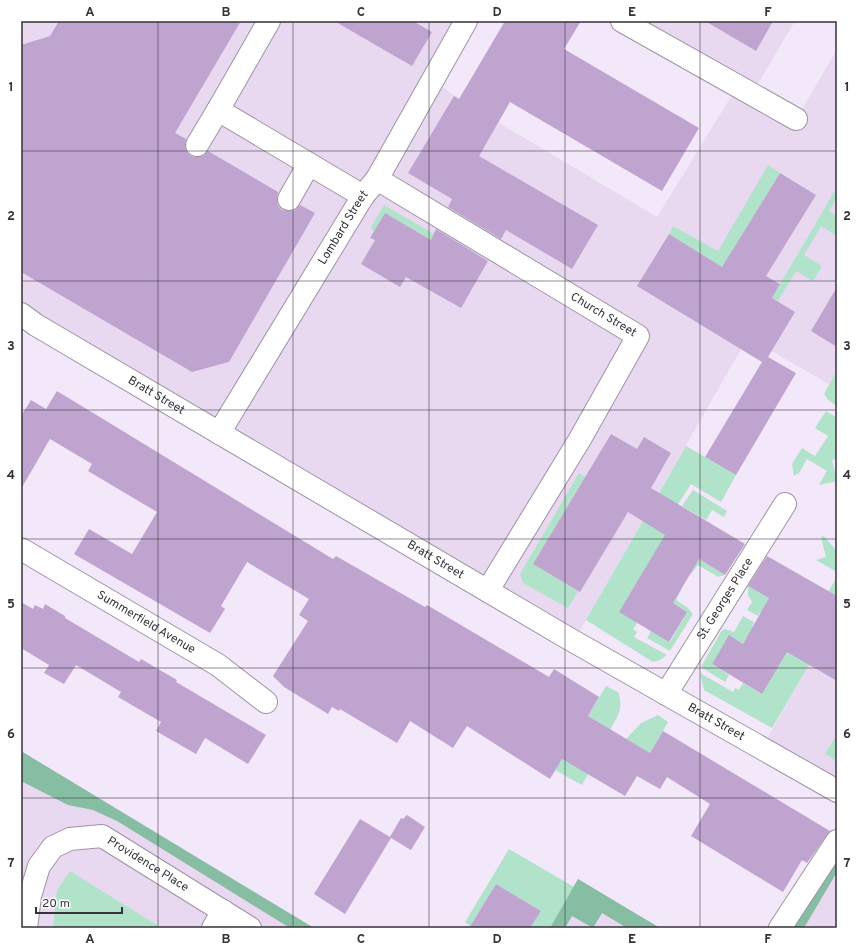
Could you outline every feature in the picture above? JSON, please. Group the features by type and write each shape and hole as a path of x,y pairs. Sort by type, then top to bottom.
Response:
{"street":[{"path":"197,145 269,21"},
{"name":"Lombard Street","path":"219,433 363,196 378,179 466,21"},
{"path":"622,21 796,119"},
{"path":"218,110 363,196"},
{"path":"290,199 310,164"},
{"name":"Church Street","path":"378,179 638,336 580,439 488,590"},
{"name":"Bratt Street","path":"26,322 219,433 566,637 837,791"},
{"name":"St. Georges Place","path":"666,694 785,504"},
{"name":"Summerfield Avenue","path":"21,549 218,665 266,702"},
{"name":"Providence Place","path":"26,928 30,896 39,866 53,847 70,839 102,836 218,920 250,928"},
{"path":"780,928 837,841"}],"shaded area":[{"path":"21,21 334,21 356,34 363,21 466,21 433,80 459,99 657,217 737,87 622,21 795,21 752,94 796,119 837,50 837,389 748,337 574,641 21,319"},
{"path":"837,618 837,791 762,747"},
{"path":"21,751 196,858 314,928 21,928"},
{"path":"837,850 837,928 788,928"},
{"path":"578,879 635,913 660,928 550,928"}],"green space":[{"path":"768,165 780,173 722,267 669,234 673,226 718,251"},
{"path":"837,187 837,198 829,211 837,216 837,236 821,226 804,255 822,266 813,281 796,271 778,301 772,298"},
{"path":"384,205 434,234 431,240 385,213 374,232 371,227"},
{"path":"835,374 837,375 837,406 828,400 824,394"},
{"path":"826,411 837,418 837,459 832,460 837,481 819,485 827,471 807,459 799,473 794,476 792,464 802,448 815,456 828,436 815,428"},
{"path":"686,446 736,475 721,502 691,484 668,520 672,523 637,623 633,629 637,632 634,637 667,655 660,660 653,662 586,620"},
{"path":"579,473 585,477 533,564 578,591 568,608 523,583 520,574"},
{"path":"693,490 727,511 724,517 712,510 706,520 682,506"},
{"path":"824,536 835,549 837,547 837,572 816,560 826,557 821,537"},
{"path":"692,555 725,575 718,577 698,565 691,574 684,570"},
{"path":"837,577 837,618 772,728 704,690 700,673 733,692 735,688 739,690 743,683 762,694 813,607 818,609"},
{"path":"675,584 682,588 676,600 688,608 693,614 670,651 647,638 651,631 670,642 687,612 667,599"},
{"path":"748,586 776,602 767,617 760,612 758,616 747,610 752,602 748,595"},
{"path":"743,616 754,622 752,627 758,631 749,647 729,636 712,664 729,675 725,682 701,667 722,630 725,629 734,632"},
{"path":"606,686 618,692 620,697 618,716 610,730 588,716"},
{"path":"658,715 668,722 650,753 626,739 641,723"},
{"path":"837,734 837,756 835,760 825,754"},
{"path":"21,751 314,928 290,928 117,821 93,810 68,805 21,781"},
{"path":"562,759 588,774 582,785 555,770"},
{"path":"509,849 574,887 550,928 530,928 541,911 496,884 470,926 465,922"},
{"path":"837,850 837,872 804,928 788,928"},
{"path":"70,871 162,928 53,928 57,890"},
{"path":"578,879 660,928 627,928 602,913 593,928 572,916 565,928 550,928"}],"building":[{"path":"59,21 241,21 175,133 186,139 186,151 191,156 203,156 208,151 278,192 278,206 282,210 295,210 300,205 315,213 229,362 192,372 21,272 21,45 50,36"},
{"path":"334,21 413,21 432,32 412,66"},
{"path":"505,21 581,21 564,49 699,128 662,191 510,102 479,156 598,225 572,269 506,230 501,239 448,207 452,199 408,173 454,96 459,99"},
{"path":"705,21 773,21 756,51"},
{"path":"780,173 816,195 766,276 780,284 772,298 795,312 768,357 796,373 736,475 705,457 762,362 637,286 669,234 722,267"},
{"path":"385,213 431,240 436,229 488,261 461,308 406,277 400,287 361,264 375,240 370,238"},
{"path":"837,287 837,347 811,331"},
{"path":"57,391 333,559 336,556 425,607 427,605 549,677 554,669 599,697 588,716 650,753 663,731 830,831 807,863 802,860 783,892 691,836 710,804 667,777 660,789 637,776 625,796 562,759 550,779 467,726 453,748 410,721 397,743 340,709 339,711 332,707 328,714 284,687 273,676 308,621 299,615 309,599 247,562 221,606 225,609 210,633 74,554 89,529 132,554 157,512 88,471 92,464 50,439 21,489 21,416 31,400 46,409"},
{"path":"611,434 637,449 644,437 671,453 651,488 745,544 725,575 699,559 673,603 687,612 669,642 619,612 665,535 628,512 580,592 533,564"},
{"path":"767,556 837,596 837,681 787,652 762,694 712,664 729,635 743,644 769,598 748,586"},
{"path":"21,602 33,609 35,605 43,609 45,604 65,616 65,618 139,662 141,659 177,680 176,682 266,735 248,764 205,738 196,754 156,731 161,722 118,697 121,692 76,665 64,684 44,673 49,665 21,648"},
{"path":"407,815 425,827 411,850 391,838 345,914 314,894 360,819 390,837 401,818 403,819"},
{"path":"496,884 541,911 530,928 469,928"}]}
